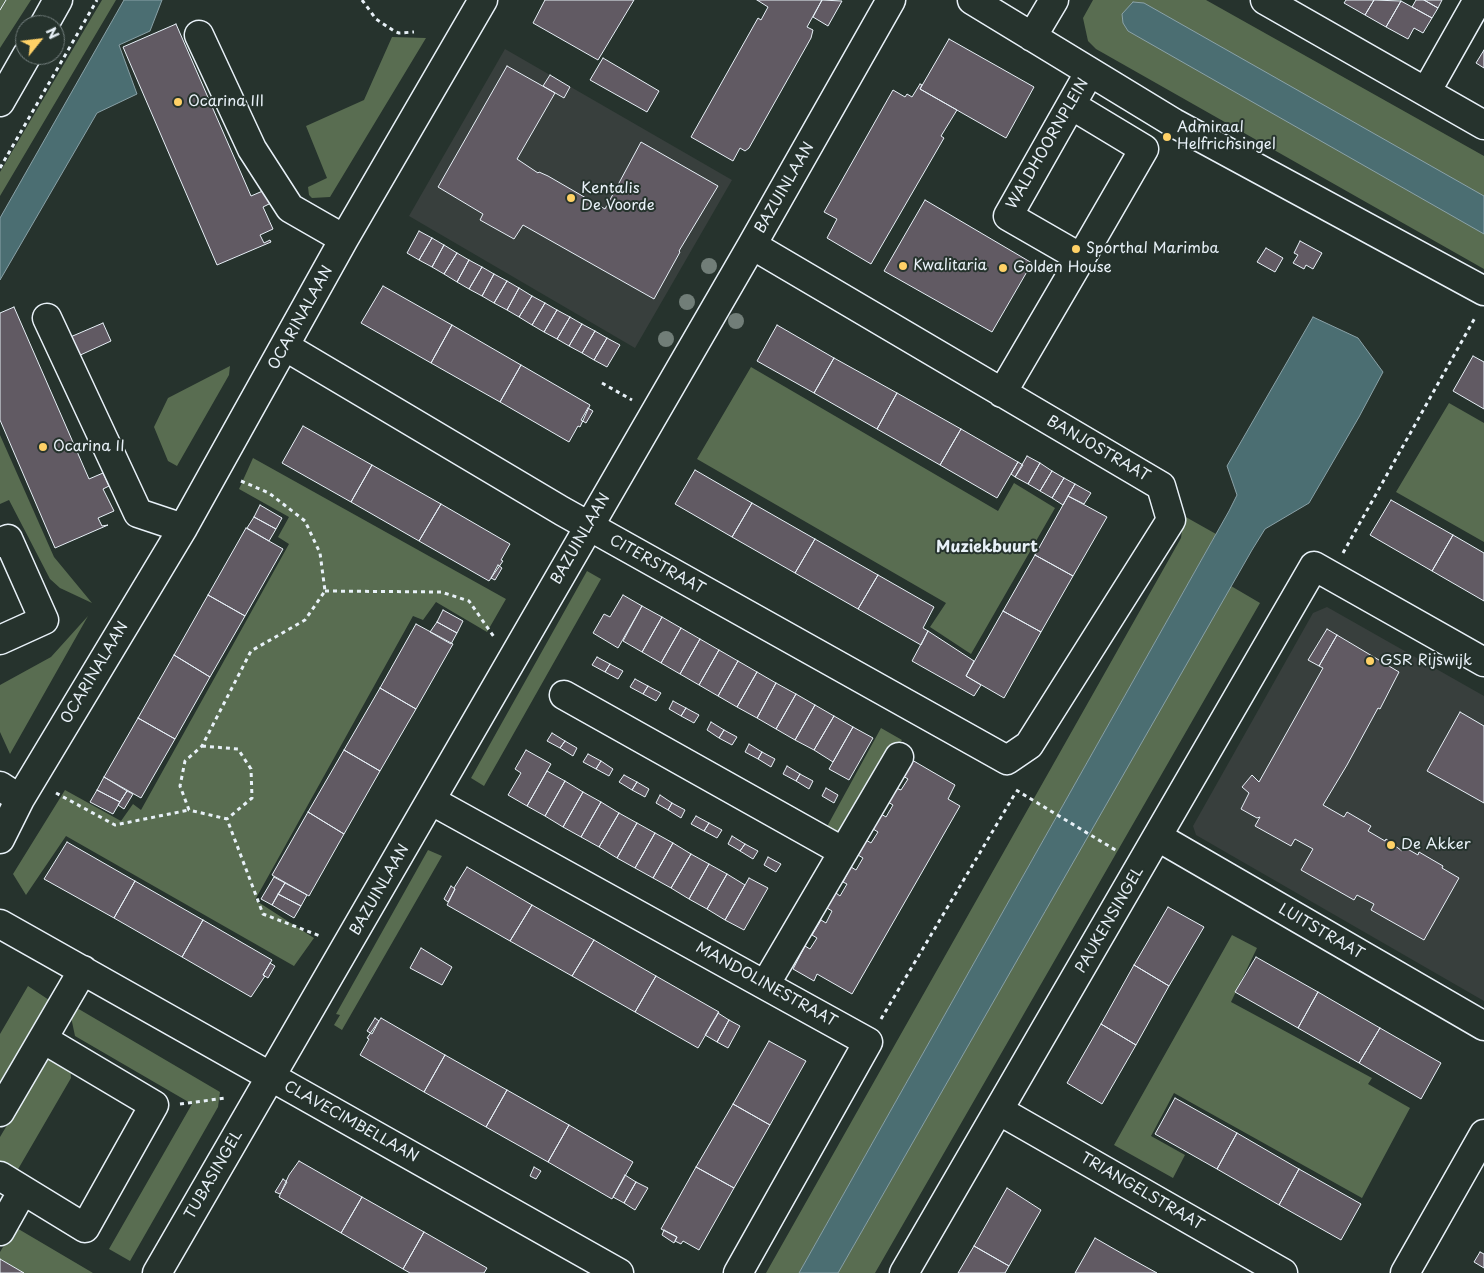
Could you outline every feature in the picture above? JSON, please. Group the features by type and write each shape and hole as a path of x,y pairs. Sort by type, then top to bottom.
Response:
{"street":[{"path":"50,15 58,0"},
{"name":"OCARINALAAN","path":"10,792 182,528 286,347 344,239 483,0"},
{"name":"BAZUINLAAN","path":"272,1077 588,526 752,245 891,0"},
{"path":"972,0 1174,123 1482,301"},
{"path":"1032,38 1054,0"},
{"path":"1265,0 1484,125"},
{"path":"1426,92 1478,0"},
{"path":"199,35 252,149 290,208 344,239"},
{"path":"0,102 21,65"},
{"name":"WALDHOORNPLEIN","path":"1081,258 1008,216 1090,73"},
{"path":"1002,393 1144,149 1070,105"},
{"name":"BANJOSTRAAT","path":"752,245 1161,486 1171,520 1029,745 1007,760"},
{"path":"47,318 138,513 182,528"},
{"name":"CITERSTRAAT","path":"286,347 588,526 1007,760"},
{"path":"0,542 8,539 44,620 0,640"},
{"path":"1323,571 1484,662"},
{"name":"PAUKENSINGEL","path":"904,1273 1158,837 1323,571"},
{"path":"564,695 842,851"},
{"path":"765,985 842,851 899,757"},
{"path":"0,839 10,792"},
{"name":"MANDOLINESTRAAT","path":"432,800 868,1042"},
{"name":"LUITSTRAAT","path":"1158,837 1484,1026"},
{"name":"CLAVECIMBELLAAN","path":"0,924 619,1273"},
{"path":"0,1112 83,970"},
{"path":"0,1176 85,1228 154,1104 43,1039"},
{"path":"738,1273 868,1042"},
{"name":"TUBASINGEL","path":"157,1273 272,1077"},
{"name":"TRIANGELSTRAAT","path":"1000,1111 1284,1273"},
{"path":"1405,1273 1484,1134"},
{"path":"0,1231 23,1190"}],"path":[{"path":"0,168 97,0"},
{"path":"362,0 376,19 394,31 399,33 414,32"},
{"path":"1323,571 1482,301"},
{"path":"602,383 655,413"},
{"path":"189,810 180,786 185,761 202,746 251,651 305,620 325,591 320,553 305,521 269,493 236,478"},
{"path":"325,591 441,592 469,601 494,637"},
{"path":"202,746 238,749 251,769 252,798 228,819"},
{"path":"1007,760 1016,792 1093,838"},
{"path":"52,792 115,825 189,810 228,819"},
{"path":"868,1042 1016,792"},
{"path":"228,819 262,914 323,937"},
{"path":"154,1104 192,1104 234,1096"}],"shaded area":[{"name":"Kentalis De Voorde","path":"505,49 732,180 635,348 409,216"},
{"path":"1327,607 1484,696 1484,1001 1196,835 1193,826 1313,613"}],"green space":[{"path":"0,0 31,0 21,15 15,15 15,25 0,48"},
{"path":"102,0 116,0 0,196 0,172"},
{"path":"1093,0 1206,0 1484,156 1484,269 1096,49 1088,41 1083,18"},
{"path":"392,37 426,38 330,197 312,198 309,195 308,187 327,178 306,126 364,100"},
{"path":"230,366 229,375 177,466 168,461 154,427 168,398"},
{"path":"751,367 998,511 1014,483 1055,508 971,654 930,627 946,603 697,459"},
{"path":"1449,403 1484,423 1484,542 1396,492"},
{"path":"0,435 54,557 92,603 60,588 50,579 9,500 0,504"},
{"path":"253,458 506,599 487,632 436,602 423,620 413,616 255,900 314,938 294,966 66,836 26,895 13,874 65,790 121,821 133,804 141,810 289,544 278,537 289,517 239,489"},
{"path":"1184,516 1216,534 799,1273 766,1273 1181,538"},
{"path":"587,571 601,579 484,786 471,778"},
{"path":"1231,586 1260,603 875,1273 838,1273"},
{"path":"88,616 10,754 0,732 0,685 51,657"},
{"path":"881,728 902,740 844,843 824,832"},
{"path":"428,850 442,856 342,1030 334,1025 340,1015 336,1014"},
{"path":"1232,935 1257,948 1231,1002 1372,1078 1368,1084 1410,1108 1362,1198 1174,1093 1151,1136 1185,1155 1173,1178 1114,1145"},
{"path":"28,986 49,1000 43,1018 0,1094 0,1034"},
{"path":"77,1008 220,1092 218,1107 130,1261 109,1249 192,1104 75,1036 71,1017"},
{"path":"56,1058 70,1065 71,1078 17,1171 0,1161 0,1137 45,1061"},
{"path":"15,1227 93,1273 24,1273 0,1259 0,1252"}],"water":[{"path":"124,0 162,0 150,31 119,45 137,94 97,113 0,280 0,218"},
{"path":"1133,2 1144,3 1484,196 1484,234 1128,31 1123,23 1122,14"},
{"path":"1313,317 1358,338 1383,372 1359,417 1309,503 1265,529 1252,550 838,1273 799,1273 1229,511 1237,495 1227,466"}],"building":[{"path":"545,0 634,0 598,60 533,23"},
{"path":"757,0 822,0 807,27 813,30 811,38 749,148 745,151 740,148 733,161 691,137 758,18 761,20 768,7"},
{"path":"822,0 842,1 828,26 813,17"},
{"path":"1346,0 1374,0 1365,15 1344,3"},
{"path":"1374,0 1401,1 1386,27 1365,15"},
{"path":"1416,0 1424,0 1438,8 1432,18 1412,7"},
{"path":"1424,0 1442,0 1438,8"},
{"path":"1401,1 1432,18 1423,33 1414,28 1408,39 1386,27"},
{"name":"Ocarina III","path":"176,24 251,196 265,190 271,203 263,207 273,229 260,235 264,243 270,240 271,242 217,265 123,47"},
{"path":"949,39 1034,87 1006,138 920,89"},
{"path":"1484,50 1484,68 1476,63"},
{"path":"603,58 659,91 647,112 590,80"},
{"path":"507,66 555,93 517,159 538,173 548,176 605,209 641,142 718,186 679,251 654,299 523,225 514,239 480,220 483,214 438,187"},
{"path":"550,75 570,87 564,98 543,86"},
{"path":"920,84 922,85 920,89 957,110 941,136 944,138 871,264 827,238 837,219 824,212 893,90 905,97 907,94 912,97"},
{"path":"925,200 1032,263 992,332 884,271"},
{"path":"419,231 432,238 419,260 407,253"},
{"path":"432,238 444,245 432,267 419,260"},
{"path":"1300,241 1322,253 1313,269 1306,265 1304,269 1293,263 1298,255 1294,253"},
{"path":"444,245 457,253 444,274 432,267"},
{"path":"1266,248 1283,258 1275,272 1257,262"},
{"path":"457,253 469,260 457,282 444,274"},
{"path":"469,260 482,267 469,289 457,282"},
{"path":"482,267 494,274 482,296 469,289"},
{"path":"494,274 507,281 494,303 482,296"},
{"path":"507,281 519,288 507,310 494,303"},
{"path":"383,286 452,325 431,363 361,323"},
{"path":"519,288 532,296 519,317 507,310"},
{"path":"532,296 545,303 532,325 519,317"},
{"path":"545,303 557,310 544,332 532,325"},
{"name":"Ocarina II","path":"14,307 89,479 103,473 109,486 103,489 114,511 98,518 102,526 108,525 55,548 0,420 0,313"},
{"path":"557,310 570,317 557,339 544,332"},
{"path":"570,317 582,324 569,346 557,339"},
{"path":"103,323 111,341 76,357 68,338"},
{"path":"582,324 595,331 582,353 569,346"},
{"path":"452,325 521,365 500,402 431,363"},
{"path":"777,325 834,358 814,393 757,361"},
{"path":"595,331 607,338 594,360 582,353"},
{"path":"607,338 620,345 607,367 594,360"},
{"path":"1473,356 1484,362 1484,409 1453,391"},
{"path":"834,358 897,393 877,429 814,393"},
{"path":"521,365 590,405 580,427 578,426 569,442 500,402"},
{"path":"897,393 961,429 940,465 877,429"},
{"path":"588,408 593,411 586,423 581,420"},
{"path":"303,426 372,465 351,502 282,463"},
{"path":"961,429 1018,462 997,498 940,465"},
{"path":"1027,456 1040,463 1028,484 1015,477"},
{"path":"1018,462 1023,465 1015,477 1011,474"},
{"path":"1040,463 1052,471 1040,491 1028,484"},
{"path":"372,465 441,504 419,541 351,502"},
{"path":"695,470 752,503 732,537 675,504"},
{"path":"1052,471 1064,478 1052,498 1040,491"},
{"path":"1064,478 1075,484 1063,505 1052,498"},
{"path":"1075,484 1091,493 1084,504 1068,496"},
{"path":"1068,496 1107,517 1073,576 1035,555"},
{"path":"1391,500 1453,535 1432,571 1370,535"},
{"path":"752,503 815,539 795,573 732,537"},
{"path":"441,504 510,544 501,560 503,561 489,581 419,541"},
{"path":"260,505 282,518 276,529 254,517"},
{"path":"254,517 276,529 269,541 247,528"},
{"path":"246,528 283,549 245,616 208,595"},
{"path":"1453,535 1484,553 1484,601 1432,571"},
{"path":"815,539 878,575 858,609 795,573"},
{"path":"1035,555 1073,576 1041,632 1003,611"},
{"path":"498,565 502,568 495,580 491,578"},
{"path":"878,575 934,607 923,628 928,631 921,645 858,609"},
{"path":"208,595 245,616 210,677 174,655"},
{"path":"623,595 642,606 618,648 593,633 604,614 610,617"},
{"path":"642,606 662,617 642,652 623,641"},
{"path":"443,610 463,621 457,633 437,622"},
{"path":"1003,611 1041,632 1004,698 966,676"},
{"path":"662,617 681,628 661,663 642,652"},
{"path":"437,622 457,633 451,644 430,632"},
{"path":"416,624 453,644 416,709 380,688"},
{"path":"681,628 700,639 680,674 661,663"},
{"path":"1327,629 1337,635 1319,666 1308,660"},
{"path":"928,631 974,661 966,676 981,685 974,696 912,661"},
{"path":"1337,635 1399,672 1380,709 1378,708 1323,805 1344,817 1347,812 1371,826 1368,831 1385,841 1386,839 1402,851 1404,847 1418,855 1419,852 1459,878 1424,940 1371,910 1374,904 1357,895 1354,900 1301,870 1313,849 1295,839 1291,846 1255,826 1260,817 1257,818 1241,809 1249,793 1242,787 1252,775 1259,782 1323,668 1319,666"},
{"path":"700,639 719,650 699,685 680,674"},
{"path":"719,650 738,661 718,696 699,685"},
{"path":"174,655 210,677 175,739 138,718"},
{"path":"597,657 610,664 605,672 592,665"},
{"path":"738,661 757,672 737,707 718,696"},
{"path":"610,664 623,671 618,679 605,672"},
{"path":"757,672 776,683 757,718 737,707"},
{"path":"635,679 648,686 643,694 630,687"},
{"path":"776,683 796,694 776,729 757,718"},
{"path":"648,686 661,693 656,701 643,694"},
{"path":"380,688 416,709 380,771 344,750"},
{"path":"796,694 815,705 795,740 776,729"},
{"path":"673,701 686,708 681,716 669,709"},
{"path":"815,705 834,716 814,750 795,740"},
{"path":"686,708 699,715 694,723 681,716"},
{"path":"1460,712 1484,726 1484,803 1427,771"},
{"path":"834,716 853,727 833,762 814,750"},
{"path":"138,718 175,739 141,798 104,777"},
{"path":"711,722 724,730 719,738 707,730"},
{"path":"853,727 873,738 849,780 829,769"},
{"path":"724,730 737,737 732,745 719,738"},
{"path":"552,733 565,741 560,748 547,741"},
{"path":"565,741 577,748 573,756 560,748"},
{"path":"749,744 762,752 758,759 745,752"},
{"path":"344,750 380,771 344,834 308,812"},
{"path":"526,750 551,764 527,806 508,795 521,773 515,769"},
{"path":"762,752 775,759 771,767 758,759"},
{"path":"588,754 601,761 596,769 583,762"},
{"path":"912,760 955,785 948,799 960,806 852,994 817,974 814,981 793,969 805,946 810,949 817,938 812,935 821,920 826,923 832,911 827,908 836,893 840,896 847,884 843,882 851,867 856,870 863,858 858,855 866,840 871,843 878,832 873,829 881,814 886,817 893,805 888,802 896,788 901,790 908,779 903,776"},
{"path":"601,761 613,769 609,776 596,769"},
{"path":"787,766 800,774 796,781 783,774"},
{"path":"547,771 565,781 545,816 527,806"},
{"path":"800,774 813,781 809,789 796,781"},
{"path":"624,775 637,782 632,790 619,782"},
{"path":"104,777 127,791 120,802 97,790"},
{"path":"565,781 583,792 563,827 545,816"},
{"path":"637,782 649,789 645,797 632,790"},
{"path":"826,788 838,795 834,803 822,796"},
{"path":"97,790 120,802 113,814 90,802"},
{"path":"127,791 133,794 124,809 118,805"},
{"path":"583,792 601,802 581,837 563,827"},
{"path":"660,795 672,803 668,810 656,803"},
{"path":"601,802 619,813 599,847 581,837"},
{"path":"672,803 685,810 681,818 668,810"},
{"path":"308,812 344,834 309,896 272,875"},
{"path":"619,813 637,823 617,858 599,847"},
{"path":"696,816 709,823 704,831 691,824"},
{"path":"637,823 655,833 635,868 617,858"},
{"path":"709,823 722,830 717,838 704,831"},
{"path":"655,833 673,843 653,878 635,868"},
{"path":"732,836 745,844 740,851 728,844"},
{"path":"67,842 135,881 114,918 44,879"},
{"path":"673,843 691,854 671,888 653,878"},
{"path":"745,844 758,851 753,859 740,851"},
{"path":"691,854 709,864 689,899 671,888"},
{"path":"768,857 781,864 776,872 764,865"},
{"path":"709,864 727,874 707,909 689,899"},
{"path":"467,867 532,905 510,941 447,905 454,888"},
{"path":"727,874 745,885 725,920 707,909"},
{"path":"274,877 285,883 272,905 261,899"},
{"path":"749,878 768,888 744,930 725,920"},
{"path":"135,881 203,920 182,957 114,918"},
{"path":"285,883 307,895 301,906 278,894"},
{"path":"451,886 455,889 448,902 444,899"},
{"path":"278,894 301,906 294,918 272,905"},
{"path":"532,905 594,940 572,976 510,941"},
{"path":"1168,907 1204,927 1169,986 1134,965"},
{"path":"203,920 272,960 263,975 265,976 251,997 182,957"},
{"path":"594,940 656,976 635,1012 572,976"},
{"path":"421,948 452,967 442,985 410,968"},
{"path":"1256,957 1318,992 1298,1028 1235,992"},
{"path":"270,963 275,966 268,978 263,975"},
{"path":"1134,965 1169,986 1136,1045 1101,1024"},
{"path":"656,976 719,1012 698,1048 635,1012"},
{"path":"1318,992 1380,1028 1359,1063 1298,1028"},
{"path":"718,1013 729,1020 717,1042 705,1035"},
{"path":"375,1018 379,1021 372,1034 367,1031"},
{"path":"381,1018 445,1055 424,1092 360,1055 369,1039 367,1038"},
{"path":"729,1020 740,1026 728,1048 717,1042"},
{"path":"1101,1024 1136,1045 1102,1104 1067,1083"},
{"path":"1380,1028 1441,1063 1421,1099 1359,1063"},
{"path":"769,1041 806,1061 770,1125 733,1104"},
{"path":"445,1055 507,1090 486,1127 424,1092"},
{"path":"507,1090 569,1125 548,1162 486,1127"},
{"path":"1175,1098 1237,1133 1217,1169 1155,1134"},
{"path":"733,1104 770,1125 734,1188 696,1167"},
{"path":"569,1125 633,1162 612,1199 548,1162"},
{"path":"1237,1133 1299,1169 1279,1205 1217,1169"},
{"path":"299,1161 362,1197 341,1233 279,1197 289,1175"},
{"path":"534,1167 541,1171 536,1179 530,1176"},
{"path":"696,1167 734,1188 699,1250 683,1241 681,1244 675,1241 677,1237 661,1229"},
{"path":"1299,1169 1361,1204 1341,1240 1279,1205"},
{"path":"625,1175 636,1182 624,1203 613,1197"},
{"path":"283,1179 287,1182 280,1194 275,1192"},
{"path":"636,1182 648,1188 635,1210 624,1203"},
{"path":"1007,1188 1041,1210 1009,1266 974,1246"},
{"path":"362,1197 424,1232 403,1269 341,1233"},
{"path":"664,1230 677,1237 674,1243 662,1235"},
{"path":"424,1232 487,1268 484,1273 410,1273 403,1269"},
{"path":"1095,1238 1128,1257 1157,1273 1075,1273"},
{"path":"974,1246 1009,1266 1005,1273 958,1273"},
{"path":"1480,1252 1484,1254 1484,1268 1474,1262"},
{"path":"0,1259 24,1273 0,1273"}],"tram line":[{"path":"0,10 6,0"}],"place":[{"name":"Ocarina III","path":"178,102"},
{"name":"Admiraal Helfrichsingel","path":"1167,137"},
{"name":"Kentalis De Voorde","path":"571,198"},
{"name":"Sporthal Marimba","path":"1076,249"},
{"name":"Kwalitaria","path":"903,266"},
{"name":"Golden House","path":"1003,268"},
{"name":"Ocarina II","path":"43,447"},
{"name":"GSR Rijswijk","path":"1370,661"},
{"name":"De Akker","path":"1391,845"}],"district":[{"name":"Muziekbuurt","path":"987,548"}]}
